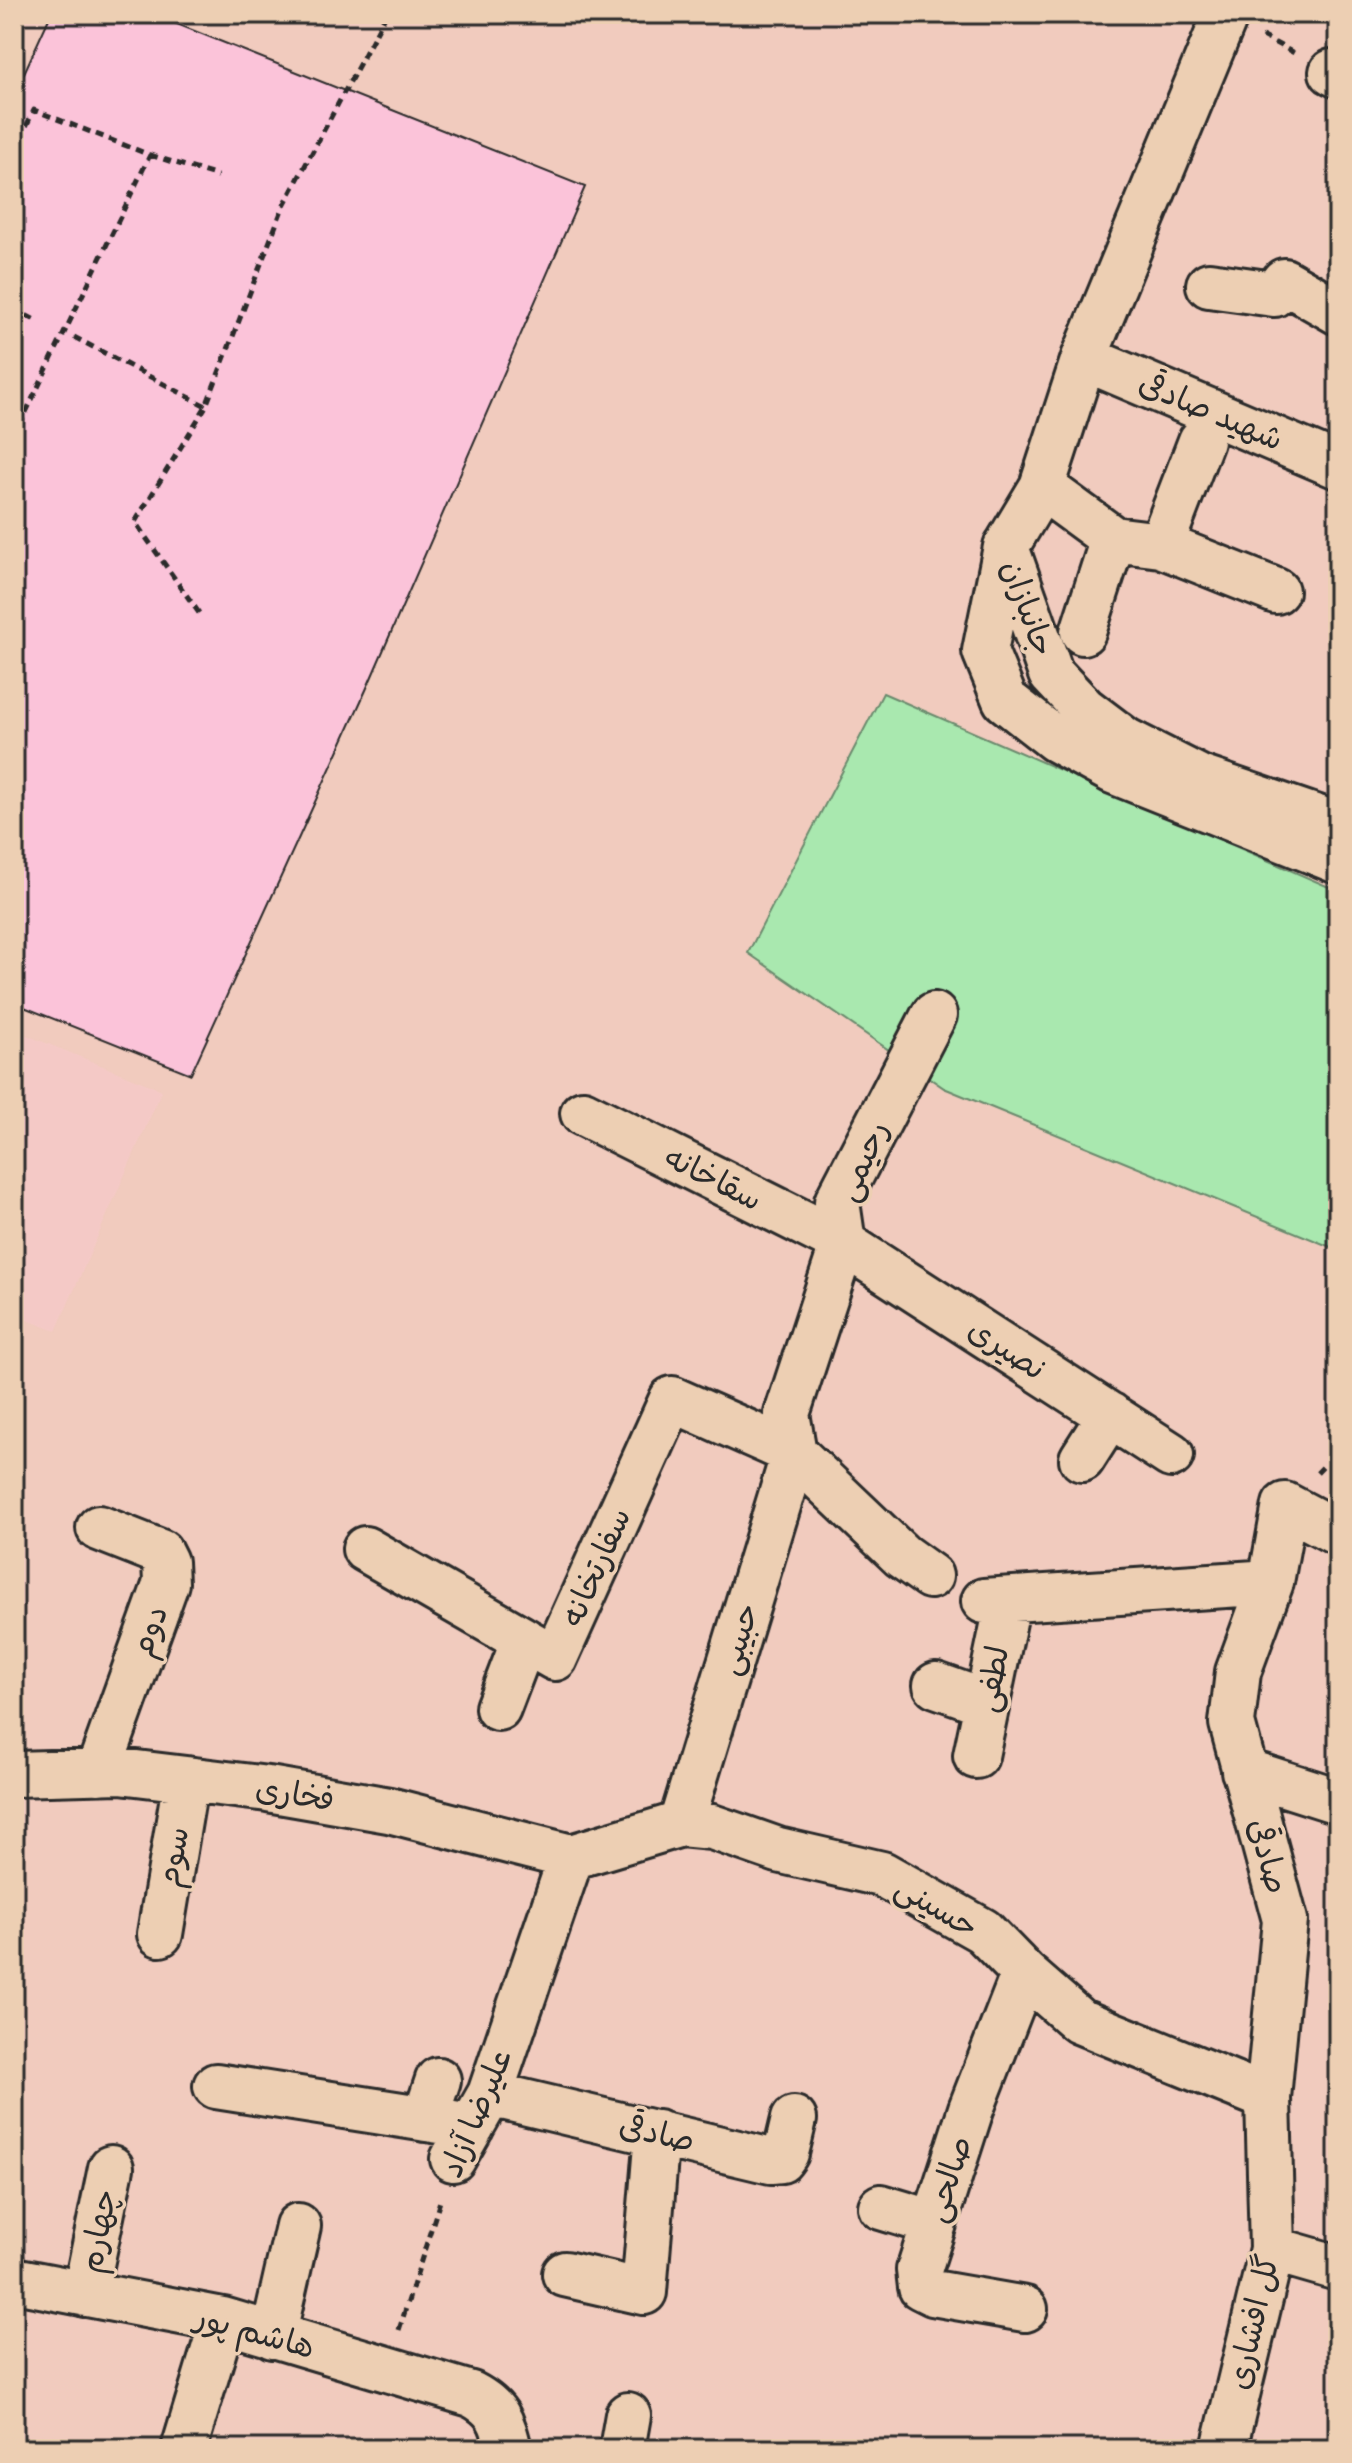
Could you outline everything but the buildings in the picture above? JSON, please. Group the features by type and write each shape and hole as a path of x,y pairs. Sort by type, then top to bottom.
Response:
{"street":[{"path":"1006,547 1042,487 1084,358 1226,16"},
{"path":"1209,285 1274,294 1284,281 1338,312"},
{"name":"شهید صادقی","path":"1084,358 1338,466"},
{"path":"1161,545 1201,441"},
{"path":"1042,487 1113,539 1161,545 1276,591"},
{"path":"1083,632 1113,539"},
{"name":"جانبازان","path":"1006,547 1051,674 1084,709 1125,740 1200,778 1338,825"},
{"name":"جانبازان","path":"1006,547 985,651 1005,700 1055,739 1113,771 1338,861"},
{"name":"رحیمی","path":"794,1453 787,1414 843,1243 837,1202 934,1015"},
{"name":"سقاخانه","path":"583,1113 843,1243"},
{"name":"نصیری","path":"843,1243 1171,1455"},
{"name":"سفارتخانه","path":"365,1549 555,1658 672,1399 794,1453"},
{"path":"1082,1459 1110,1415"},
{"path":"794,1453 902,1556 930,1576"},
{"name":"حبیبی","path":"681,1824 794,1453"},
{"name":"صادقی","path":"1268,2098 1285,1920 1232,1723 1238,1672 1264,1601 1285,1505 1338,1533"},
{"name":"دوم","path":"98,1772 166,1583 165,1562 160,1552 99,1528"},
{"name":"لطفی","path":"976,1756 987,1703 996,1602 1264,1601"},
{"path":"498,1708 524,1640"},
{"path":"936,1685 987,1703"},
{"path":"1244,1771 1338,1801"},
{"name":"فخاری","path":"14,1774 98,1772 268,1789 389,1810 571,1857"},
{"name":"سوم","path":"160,1934 186,1779"},
{"name":"حسینی","path":"571,1857 681,1824 712,1827 778,1850 882,1874 983,1931 1024,1973 1079,2021 1268,2098"},
{"name":"علیرضا آزاد","path":"471,2126 571,1857"},
{"name":"صالحی","path":"1024,1973 971,2109 919,2270 921,2287 933,2293 1025,2309"},
{"path":"216,2086 431,2099 471,2126"},
{"name":"گل افشاری","path":"1225,2449 1272,2249 1268,2098"},
{"name":"صادقی","path":"471,2126 657,2133 781,2160 786,2153 794,2119"},
{"path":"565,2274 644,2292 657,2133"},
{"name":"چهارم","path":"85,2294 111,2168"},
{"path":"881,2207 934,2223"},
{"path":"273,2336 298,2226"},
{"path":"1272,2249 1338,2268"},
{"name":"هاشم پور","path":"14,2280 223,2320 471,2394 491,2404 502,2418 509,2449"},
{"path":"184,2449 223,2320"}],"path":[{"path":"199,613 135,522 206,406 283,207 386,14"},
{"path":"1226,16 1335,74"},
{"path":"14,151 34,110 150,155 218,176"},
{"path":"14,437 150,155"},
{"path":"14,309 35,320"},
{"path":"74,337 206,406"},
{"name":"علیرضا آزاد","path":"387,2369 471,2126"}],"shaded area":[{"path":"14,1030 162,1090 56,1331 14,1315"}],"green space":[{"path":"883,693 1338,891 1338,1250 944,1088 748,953"}]}
